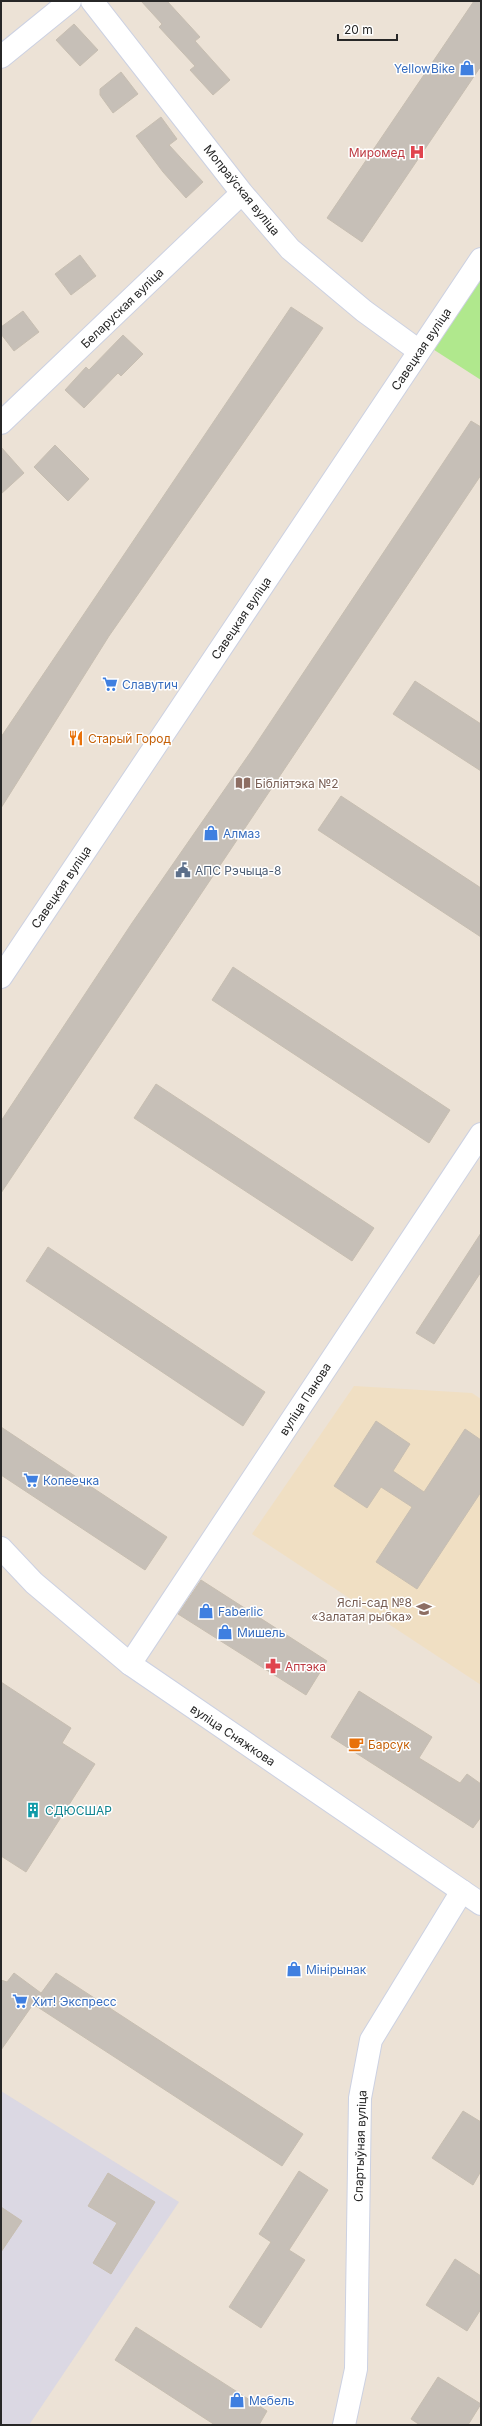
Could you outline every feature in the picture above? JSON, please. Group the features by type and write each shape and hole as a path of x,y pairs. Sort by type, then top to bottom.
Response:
{"street":[{"path":"1,57 70,1"},
{"name":"Мопраўская вуліца","path":"92,1 242,192 290,249 364,311 420,351"},
{"name":"Беларуская вуліца","path":"1,423 242,192"},
{"name":"Савецкая вуліца","path":"1,977 481,259"},
{"name":"вуліца Панова","path":"130,1664 481,1134"},
{"name":"вуліца Сняжкова","path":"1,1548 34,1583 130,1664 481,1904"},
{"name":"Спартыўная вуліца","path":"344,2425 356,2369 360,2098 371,2040 462,1891"}],"shaded area":[{"name":"Яслі-сад №8 «Залатая рыбка»","path":"354,1386 472,1393 481,1399 481,1685 252,1534"},
{"path":"1,2091 179,2202 29,2425 1,2425"}],"green space":[{"path":"481,265 481,380 428,346"}],"building":[{"path":"141,1 167,1 200,37 195,41 230,80 213,95 190,70 195,66 159,27 162,24"},
{"path":"474,1 481,1 481,66 362,242 327,218"},
{"path":"74,24 98,50 80,66 56,40"},
{"path":"121,72 138,94 113,113 100,95 100,89"},
{"path":"161,117 177,139 169,145 203,182 186,198 163,172 136,136"},
{"path":"80,255 96,276 71,295 55,274"},
{"path":"291,307 323,328 109,636 1,808 1,737"},
{"path":"23,311 39,332 14,351 1,334 1,327"},
{"path":"123,335 143,354 121,376 118,373 84,408 65,390 86,367 89,370"},
{"path":"471,421 481,427 481,475 1,1193 1,1121 132,923 252,750"},
{"path":"55,445 89,479 68,501 34,467"},
{"path":"1,447 24,473 1,494"},
{"path":"415,681 481,724 481,771 393,714"},
{"path":"341,796 481,888 481,937 318,830"},
{"path":"233,967 450,1110 429,1143 212,1000"},
{"path":"156,1084 374,1228 352,1261 134,1118"},
{"path":"481,1233 481,1272 434,1344 416,1333"},
{"path":"48,1247 265,1392 243,1426 26,1281"},
{"path":"376,1421 410,1444 393,1471 424,1492 465,1429 481,1440 481,1492 417,1589 376,1562 412,1507 381,1487 367,1508 334,1486"},
{"path":"1,1427 167,1537 145,1570 1,1475"},
{"path":"201,1580 327,1661 306,1695 178,1614"},
{"name":"СДЮСШАР","path":"1,1682 71,1728 62,1743 95,1764 26,1872 1,1856"},
{"path":"359,1691 432,1737 419,1758 460,1783 467,1774 481,1784 481,1817 473,1828 331,1737"},
{"path":"14,1973 41,1993 1,2050 1,1980 7,1982"},
{"path":"56,1973 303,2134 282,2166 33,2004"},
{"path":"463,2111 481,2122 481,2171 473,2185 432,2158"},
{"path":"299,2171 328,2190 289,2250 305,2260 261,2328 229,2307 271,2242 259,2234"},
{"path":"108,2173 155,2202 111,2274 93,2263 117,2223 88,2206"},
{"path":"1,2207 22,2221 1,2252"},
{"path":"455,2259 481,2276 481,2309 467,2331 426,2305"},
{"path":"136,2327 267,2411 259,2425 215,2425 115,2360"},
{"path":"438,2377 481,2404 468,2425 420,2425 411,2419"}],"place":[{"name":"YellowBike","path":"467,68"},
{"name":"Миромед","path":"417,152"},
{"name":"Славутич","path":"110,684"},
{"name":"Старый Город","path":"76,738"},
{"name":"Бібліятэка №2","path":"243,783"},
{"name":"Алмаз","path":"211,833"},
{"name":"АПС Рэчыца-8","path":"183,870"},
{"name":"Копеечка","path":"31,1480"},
{"name":"Яслі-сад №8 «Залатая рыбка»","path":"424,1609"},
{"name":"Faberlic","path":"206,1611"},
{"name":"Мишель","path":"225,1632"},
{"name":"Аптэка","path":"273,1666"},
{"name":"Барсук","path":"356,1744"},
{"name":"СДЮСШАР","path":"33,1810"},
{"name":"Мінірынак","path":"294,1969"},
{"name":"Хит! Экспресс","path":"20,2001"},
{"name":"Мебель","path":"237,2400"}]}
